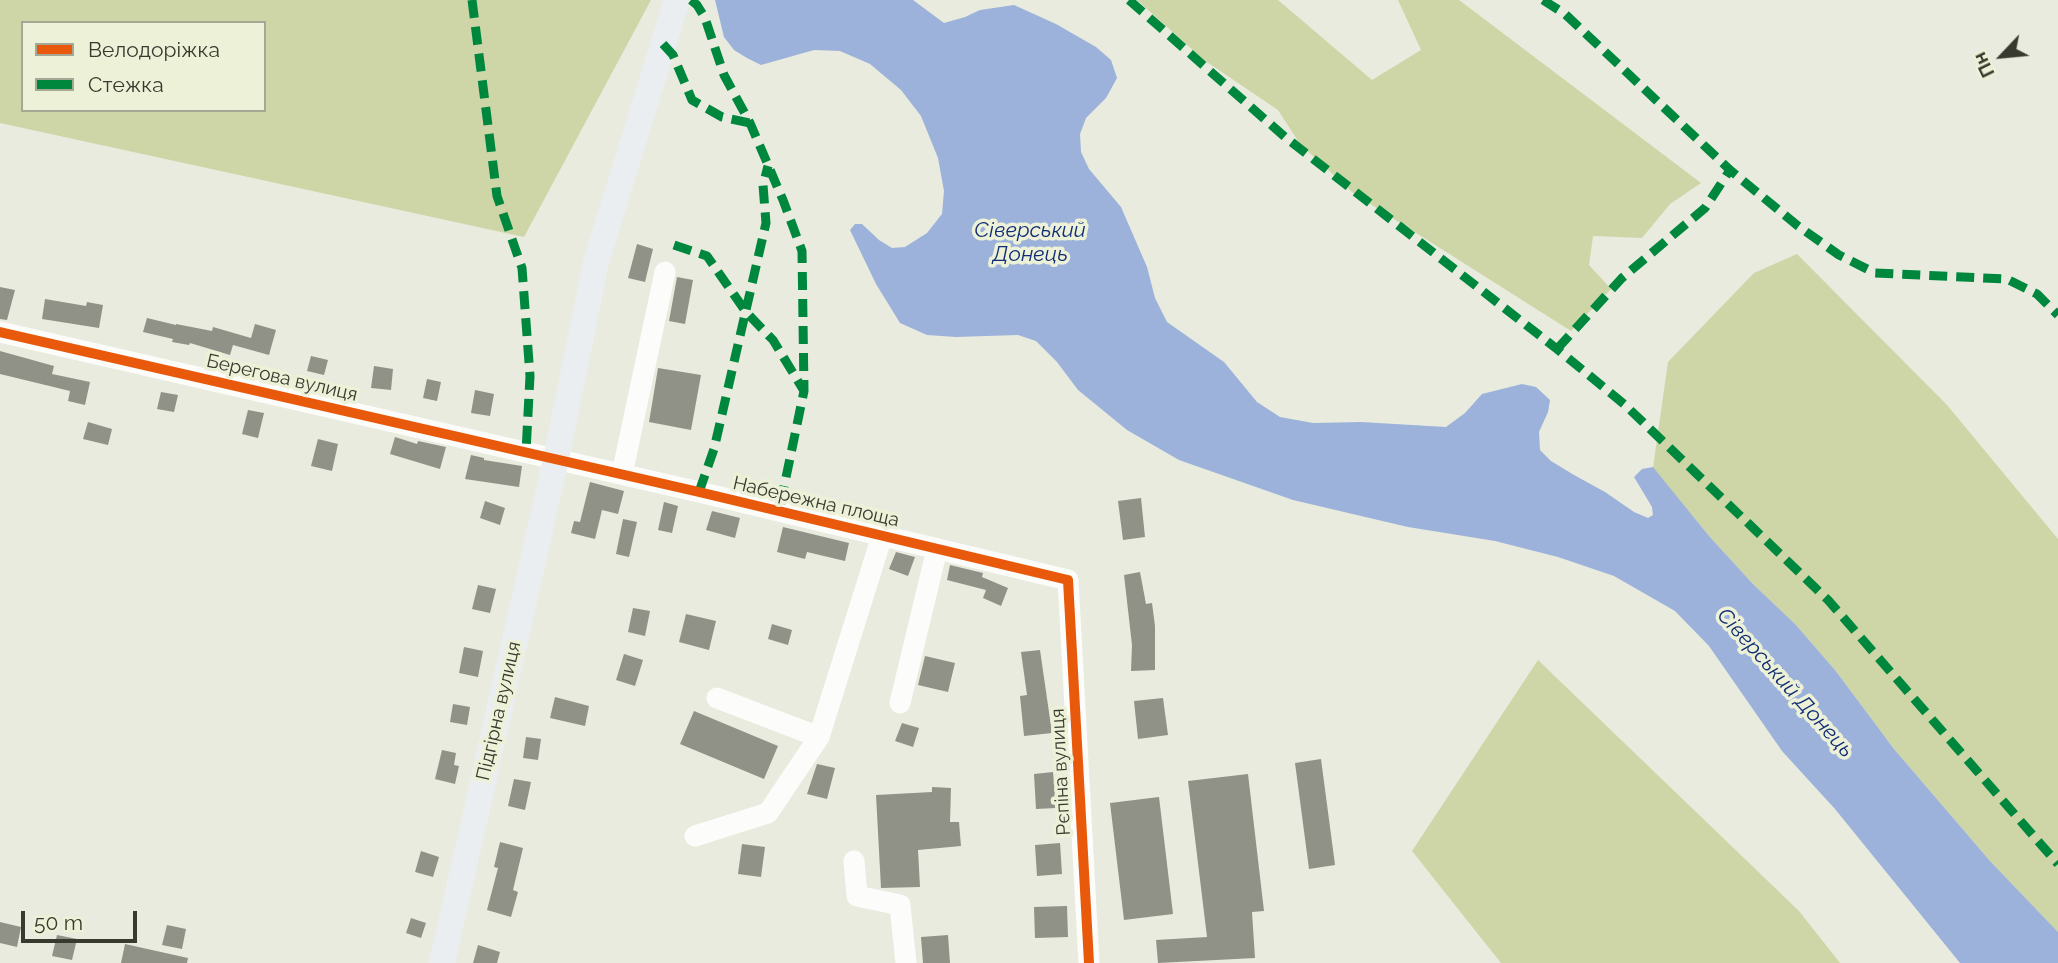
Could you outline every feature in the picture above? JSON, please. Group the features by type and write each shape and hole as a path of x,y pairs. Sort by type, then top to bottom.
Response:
{"main road":[{"name":"Підгірна вулиця","path":"442,963 556,459 596,262 674,8"}],"street":[{"path":"622,474 665,272"},
{"name":"Берегова вулиця","path":"0,332 556,459"},
{"name":"Набережна площа","path":"556,459 1068,580"},
{"path":"695,836 768,813 819,737 882,536"},
{"path":"901,703 937,549"},
{"name":"Рєпіна вулиця","path":"1068,580 1089,963"},
{"path":"717,698 819,737"},
{"path":"855,861 857,896 900,905 906,963"}],"green space":[{"path":"0,0 651,0 524,237 0,123"},
{"path":"1137,0 1278,0 1372,80 1421,50 1398,0 1459,0 1701,183 1670,204 1642,238 1593,236 1589,265 1611,289 1571,331 1353,193 1300,144 1278,110 1204,60"},
{"path":"1797,254 1947,405 2058,539 2058,932 1990,861 1894,749 1835,670 1796,625 1709,536 1653,468 1668,362 1754,273"},
{"path":"1538,660 1799,911 1840,963 1501,963 1412,851"}],"water":[{"name":"Сіверський Донець","path":"715,0 913,0 944,23 980,10 1014,5 1056,24 1096,47 1111,60 1117,78 1106,98 1086,118 1080,134 1081,152 1089,169 1121,207 1147,267 1155,298 1167,322 1224,362 1257,402 1280,417 1313,423 1361,422 1446,427 1465,413 1482,394 1522,384 1536,387 1550,400 1539,432 1540,450 1551,461 1648,518 1653,515 1652,507 1634,477 1642,469 1653,467 1709,536 1796,625 1835,670 1894,749 1990,861 2058,932 2058,963 1960,963 1835,809 1782,751 1709,646 1675,611 1614,576 1558,557 1495,541 1408,527 1293,500 1179,460 1127,430 1078,390 1057,362 1036,341 1018,335 927,335 900,323 876,284 850,230 855,224 862,224 892,248 905,247 927,233 942,214 944,191 938,158 921,116 901,90 870,64 840,51 814,50 761,65 747,58 734,50 724,37"}],"building":[{"path":"637,244 653,249 645,282 628,278"},
{"path":"677,277 693,280 685,324 669,321"},
{"path":"0,287 15,290 7,320 0,319"},
{"path":"45,299 86,306 87,302 103,305 99,328 42,319"},
{"path":"147,318 212,331 213,327 251,338 255,324 276,330 269,355 233,345 230,355 190,343 172,342 173,339 143,332"},
{"path":"0,351 54,366 52,374 90,382 85,405 68,401 70,391 0,374"},
{"path":"311,356 328,360 324,375 307,371"},
{"path":"374,366 393,369 391,390 371,388"},
{"path":"658,368 701,375 691,430 649,422"},
{"path":"427,379 441,382 437,401 423,398"},
{"path":"475,390 494,394 490,416 471,413"},
{"path":"161,392 178,395 174,412 157,409"},
{"path":"248,410 264,413 258,438 242,434"},
{"path":"88,422 112,429 108,445 83,439"},
{"path":"395,437 417,444 418,441 446,447 440,469 390,454"},
{"path":"318,439 338,444 332,471 311,466"},
{"path":"471,455 484,460 522,466 519,487 465,479"},
{"path":"590,482 624,491 618,514 602,510 595,539 571,533 574,521 580,522"},
{"path":"1141,498 1145,537 1123,540 1118,501"},
{"path":"485,501 505,508 500,525 480,518"},
{"path":"664,502 678,506 672,533 658,530"},
{"path":"712,511 740,518 735,538 706,530"},
{"path":"623,519 637,522 629,557 616,554"},
{"path":"783,527 849,543 845,561 807,552 805,559 777,552"},
{"path":"896,552 915,557 908,576 889,569"},
{"path":"950,565 983,573 982,577 1008,588 1001,606 983,598 986,590 947,580"},
{"path":"1140,572 1146,604 1152,603 1155,670 1131,671 1132,645 1124,575"},
{"path":"478,585 496,589 490,613 472,609"},
{"path":"633,608 650,611 645,636 628,632"},
{"path":"686,614 716,621 709,650 679,642"},
{"path":"772,624 792,630 788,645 768,639"},
{"path":"464,647 483,651 478,677 459,673"},
{"path":"1040,650 1052,733 1024,736 1020,696 1027,695 1021,652"},
{"path":"624,654 643,660 635,686 616,680"},
{"path":"925,656 955,663 948,692 918,685"},
{"path":"555,697 589,706 585,726 550,718"},
{"path":"1163,698 1168,735 1138,739 1134,701"},
{"path":"453,704 470,707 467,725 450,722"},
{"path":"694,711 778,746 764,779 680,744"},
{"path":"902,723 919,728 913,747 895,741"},
{"path":"526,737 541,739 538,760 523,758"},
{"path":"442,750 456,753 454,765 459,766 455,784 435,779"},
{"path":"1321,759 1335,865 1309,869 1295,763"},
{"path":"817,764 835,768 827,799 807,794"},
{"path":"1053,772 1056,808 1036,809 1034,774"},
{"path":"1248,774 1264,911 1252,912 1255,958 1158,963 1156,940 1207,937 1188,781"},
{"path":"514,779 531,782 525,810 508,806"},
{"path":"932,787 951,788 950,822 959,822 961,846 918,850 920,887 881,888 876,795 932,792"},
{"path":"1159,797 1173,914 1124,920 1110,803"},
{"path":"500,842 523,848 513,890 518,892 511,917 487,910 498,868 494,867"},
{"path":"1060,843 1062,874 1037,876 1035,845"},
{"path":"742,844 765,847 761,877 738,874"},
{"path":"421,851 439,857 433,877 415,872"},
{"path":"1067,906 1068,937 1035,938 1034,907"},
{"path":"411,918 426,923 421,938 406,933"},
{"path":"0,922 21,927 17,947 0,943"},
{"path":"167,925 186,929 182,949 162,945"},
{"path":"57,935 77,939 72,960 52,956"},
{"path":"948,935 950,963 923,963 921,937"},
{"path":"125,944 188,958 187,963 121,963"},
{"path":"478,945 500,952 497,963 473,963"}],"marked path":[{"path":"472,0 497,196 522,268 530,376 526,452"},
{"path":"691,0 705,18 724,75 750,123 802,251 804,391 779,511"},
{"path":"1129,0 1285,137 1624,404 1828,600 2058,864"},
{"path":"1543,0 1565,14 1730,170 1798,226 1839,255 1875,273 2007,279 2037,294 2058,315"},
{"path":"663,44 673,55 692,100 722,117 750,123"},
{"path":"699,492 714,449 766,223 763,185 768,166"},
{"path":"1557,349 1622,278 1705,208 1730,170"},
{"path":"674,245 707,256 746,312 773,340 804,391"}],"cycle path":[{"path":"0,332 699,492 1068,580 1089,963"}]}
